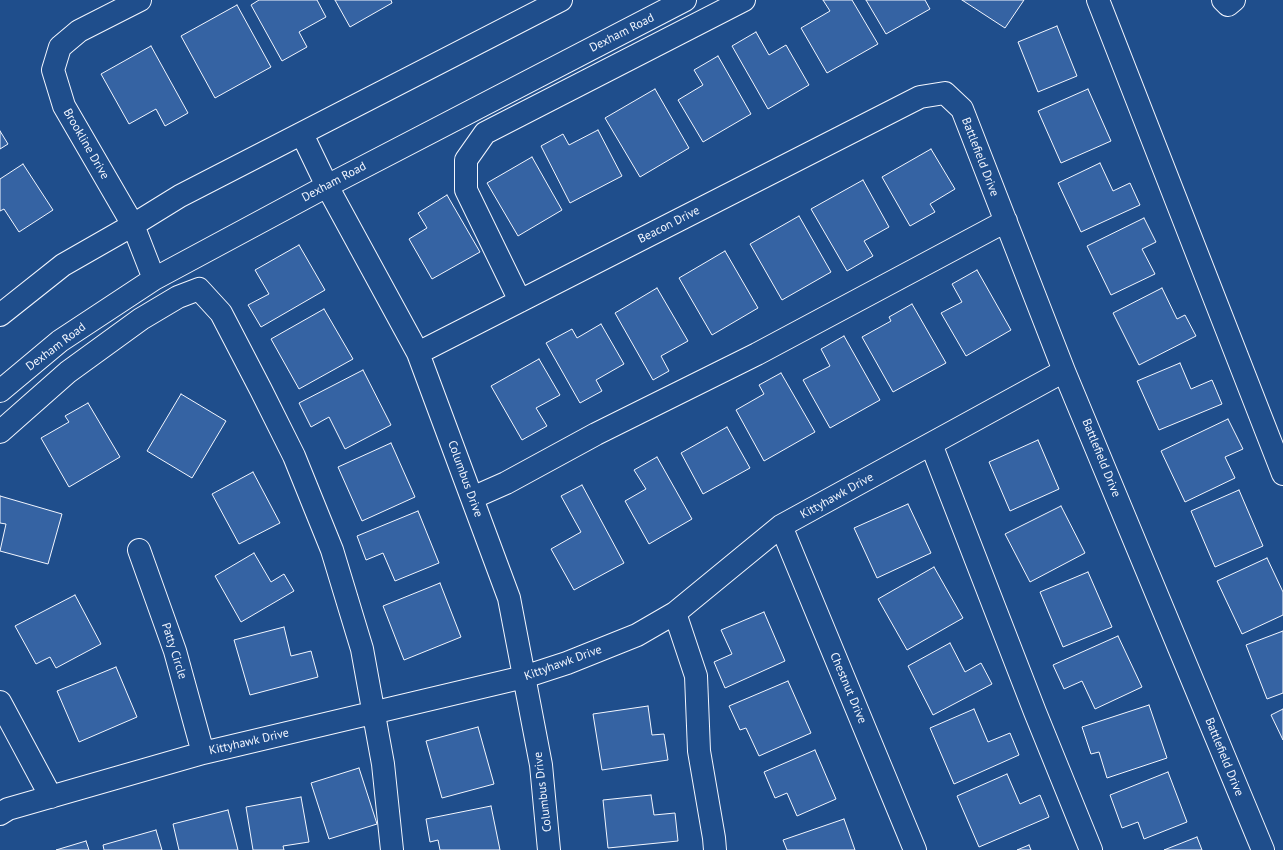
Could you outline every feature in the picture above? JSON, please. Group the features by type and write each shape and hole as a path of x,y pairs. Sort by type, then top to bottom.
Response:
{"street":[{"name":"Brookline Drive","path":"140,0 79,31 60,47 53,70 64,106 133,225 154,279"},
{"path":"0,315 63,265 180,196 561,0"},
{"name":"Dexham Road","path":"0,391 60,341 154,279 327,186 685,0"},
{"path":"520,301 466,190 466,160 485,133 744,0"},
{"path":"1098,0 1283,474"},
{"path":"1223,0 1228,5 1234,0"},
{"name":"Battlefield Drive","path":"920,97 945,93 962,109 1064,371 1263,850"},
{"name":"Beacon Drive","path":"418,353 920,97"},
{"name":"Columbus Drive","path":"302,134 327,186 418,353 509,598 541,765 549,850"},
{"path":"472,498 506,483 596,434 757,354 1006,221"},
{"path":"0,432 68,372 141,319 178,297 199,289 221,313 294,456 332,550 362,649 383,764 392,850"},
{"name":"Kittyhawk Drive","path":"0,814 8,809 203,753 524,677 566,663 637,635 676,613 781,526 1064,371"},
{"path":"931,444 1034,712 1091,850"},
{"name":"Chestnut Drive","path":"781,526 915,850"},
{"name":"Patty Circle","path":"139,550 175,651 203,753"},
{"path":"676,613 696,676 699,751 715,850"},
{"path":"0,702 51,797"}],"building":[{"path":"259,0 317,0 326,17 299,32 307,47 282,61 251,5"},
{"path":"335,0 391,0 392,3 350,27"},
{"path":"823,0 852,0 878,44 827,73 801,28 830,11"},
{"path":"866,0 925,0 930,9 886,34"},
{"path":"962,0 1024,0 1005,28"},
{"path":"237,5 271,67 215,98 181,36"},
{"path":"1057,26 1077,76 1038,92 1018,42"},
{"path":"756,32 769,55 786,45 809,85 768,109 732,46"},
{"path":"151,46 188,113 165,126 156,109 129,124 101,74"},
{"path":"718,56 751,114 703,142 678,100 703,85 694,70"},
{"path":"655,89 689,148 640,177 605,118"},
{"path":"1088,89 1111,141 1061,163 1038,111"},
{"path":"598,130 622,176 570,203 541,146 563,134 569,145"},
{"path":"0,131 8,144 0,149"},
{"path":"931,149 955,189 930,204 935,212 910,226 882,177"},
{"path":"532,157 562,210 518,236 487,183"},
{"path":"1100,163 1113,191 1130,183 1140,205 1081,232 1058,183"},
{"path":"23,164 53,210 19,232 4,209 0,211 0,179"},
{"path":"863,180 889,227 864,241 873,256 847,271 811,209"},
{"path":"447,195 480,252 432,279 409,239 427,228 418,213"},
{"path":"799,216 831,272 782,300 750,244"},
{"path":"1144,218 1156,242 1142,249 1155,274 1111,295 1087,246"},
{"path":"299,245 325,290 261,327 248,305 269,294 255,270"},
{"path":"725,251 758,308 712,335 679,278"},
{"path":"977,270 1011,330 966,356 941,313 962,302 952,284"},
{"path":"657,288 688,341 661,356 669,371 653,380 615,313"},
{"path":"1162,288 1177,319 1185,315 1196,336 1139,365 1113,313"},
{"path":"912,304 946,363 893,392 862,337 891,321 889,317"},
{"path":"324,309 353,359 299,389 271,339"},
{"path":"601,324 624,364 596,380 602,391 580,403 546,343 572,329 577,338"},
{"path":"844,336 880,400 830,428 803,380 830,366 821,349"},
{"path":"539,359 560,395 536,408 547,426 522,440 491,386"},
{"path":"1180,363 1191,389 1212,380 1222,404 1159,430 1137,381"},
{"path":"363,370 391,425 345,449 329,417 311,427 299,403"},
{"path":"781,373 815,432 764,461 736,410 764,394 759,385"},
{"path":"181,394 226,421 192,478 147,451"},
{"path":"88,403 120,457 69,487 41,438 69,422 65,416"},
{"path":"1228,419 1243,449 1225,457 1235,478 1185,502 1161,451"},
{"path":"727,427 750,468 703,494 681,453"},
{"path":"1038,440 1059,489 1010,511 989,462"},
{"path":"391,443 415,497 362,521 338,467"},
{"path":"657,457 692,519 649,544 625,501 646,489 634,470"},
{"path":"253,472 280,523 239,544 212,494"},
{"path":"582,485 624,563 574,590 551,549 581,532 561,496"},
{"path":"1239,490 1263,546 1215,567 1191,511"},
{"path":"0,496 62,514 48,564 0,551 6,524 0,523"},
{"path":"908,504 931,553 877,578 854,528"},
{"path":"1061,506 1085,553 1030,582 1005,534"},
{"path":"418,511 439,563 395,581 383,553 366,560 357,536"},
{"path":"254,553 271,582 284,574 294,591 241,622 215,576"},
{"path":"1267,558 1283,592 1283,615 1242,634 1217,581"},
{"path":"934,567 963,618 907,650 878,599"},
{"path":"1088,572 1112,627 1063,647 1040,592"},
{"path":"440,583 461,637 404,660 383,606"},
{"path":"75,595 101,644 56,668 50,657 36,664 15,626"},
{"path":"764,612 785,661 725,688 714,662 732,654 721,630"},
{"path":"284,627 291,656 311,651 318,677 250,695 234,640"},
{"path":"1283,631 1283,693 1267,699 1246,645"},
{"path":"1118,636 1142,687 1095,709 1082,681 1064,689 1053,665"},
{"path":"950,643 965,672 981,663 992,684 933,715 908,666"},
{"path":"116,667 137,717 79,742 57,691"},
{"path":"788,681 811,733 759,756 746,728 740,730 729,706"},
{"path":"1149,705 1167,758 1107,778 1099,752 1091,754 1082,727"},
{"path":"648,706 652,735 664,734 668,760 602,770 593,714"},
{"path":"974,709 988,742 1010,733 1019,755 954,784 930,728"},
{"path":"1283,709 1283,740 1271,715"},
{"path":"478,727 494,784 442,798 426,741"},
{"path":"815,750 836,799 797,816 787,793 775,798 764,772"},
{"path":"359,768 377,824 329,839 311,783"},
{"path":"1168,772 1187,822 1144,839 1138,822 1122,828 1110,795"},
{"path":"1007,774 1020,804 1040,795 1049,817 979,847 957,796"},
{"path":"651,795 654,815 675,813 678,841 608,848 603,800"},
{"path":"301,797 309,842 283,846 284,850 253,850 246,807"},
{"path":"491,806 500,850 440,850 438,840 430,842 426,819"},
{"path":"228,810 238,850 179,850 173,824"},
{"path":"844,819 855,850 787,850 783,840"},
{"path":"156,830 162,850 104,850 103,845"},
{"path":"1197,837 1202,850 1164,850"},
{"path":"86,841 89,850 56,850"},
{"path":"1029,845 1031,850 1017,850"}]}
